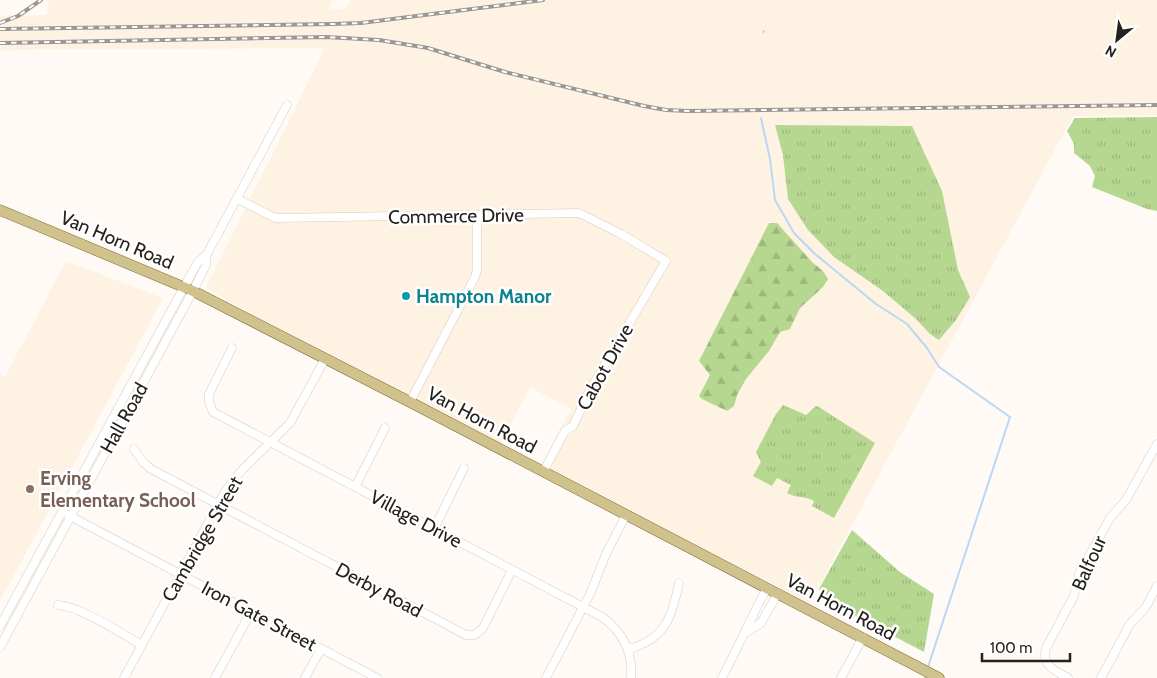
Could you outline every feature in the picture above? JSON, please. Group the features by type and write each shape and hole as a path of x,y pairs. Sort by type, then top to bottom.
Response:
{"main road":[{"name":"Van Horn Road","path":"0,210 188,289 410,402 939,678"}],"street":[{"name":"Hall Road","path":"0,647 94,473 188,289 198,262 207,254 287,105"},
{"name":"Commerce Drive","path":"238,199 275,218 579,213 621,234 666,261"},
{"path":"410,402 475,277 477,266 477,216"},
{"name":"Cabot Drive","path":"543,472 565,431 572,426 590,390 666,261"},
{"name":"Hall Road","path":"8,632 0,627 86,468 188,289"},
{"name":"Village Drive","path":"232,348 208,402 213,412 602,617 622,636 628,649"},
{"name":"Cambridge Street","path":"124,678 218,505 235,479 294,418 325,359"},
{"path":"355,487 384,428"},
{"name":"Balfour","path":"1068,678 1047,665 1044,657 1046,648 1074,596 1080,574 1110,518 1126,500 1157,444"},
{"path":"134,449 143,462 151,469 218,505"},
{"path":"86,468 94,473"},
{"path":"434,529 464,468"},
{"name":"Derby Road","path":"218,505 466,635 475,635 482,628 512,570"},
{"name":"Iron Gate Street","path":"62,512 377,678"},
{"path":"546,678 594,585 606,554 626,514"},
{"path":"631,678 632,665 628,649 650,640 662,630 675,606 679,583"},
{"path":"1101,678 1130,624 1146,607 1157,586"},
{"path":"722,678 767,588"},
{"path":"745,633 761,622 778,593"},
{"path":"58,605 67,606 80,612 142,645"},
{"path":"215,678 251,612"},
{"path":"841,678 863,637"},
{"path":"305,678 321,649"}],"shaded area":[{"path":"49,0 333,0 328,10 346,9 351,0 1157,0 1157,115 1073,116 810,603 541,466 571,409 530,387 500,444 270,325 206,288 325,48 0,50 0,16 47,15"},
{"name":"Erving Elementary School","path":"66,261 163,298 0,601 0,374 5,377"}],"green space":[{"path":"1157,117 1157,211 1147,209 1092,187 1095,176 1090,166 1074,153 1074,144 1067,131 1075,118"},
{"path":"775,125 912,126 942,191 958,270 970,297 956,320 939,340 883,291 834,257 808,230 788,199 783,155"},
{"path":"769,223 777,223 812,262 823,271 828,279 823,287 800,308 790,329 780,332 769,351 746,379 737,395 734,406 727,411 699,396 710,375 699,361"},
{"path":"783,405 806,415 816,406 819,407 875,443 834,518 812,506 814,501 787,493 791,485 777,478 772,486 753,476 761,462 756,452 776,414"},
{"path":"852,530 900,572 934,594 924,652 832,604 819,589"}],"waterway":[{"path":"761,118 770,159 775,200 794,233 815,254 876,304 907,324 927,348 939,367 1010,417 928,667"}],"railway":[{"path":"0,23 18,16 41,0"},
{"path":"0,29 361,23 543,0"},
{"path":"0,43 326,37 379,40 428,48 505,72 666,110 1157,105"}],"place":[{"name":"Hampton Manor","path":"406,296"},
{"name":"Erving Elementary School","path":"30,489"}]}
